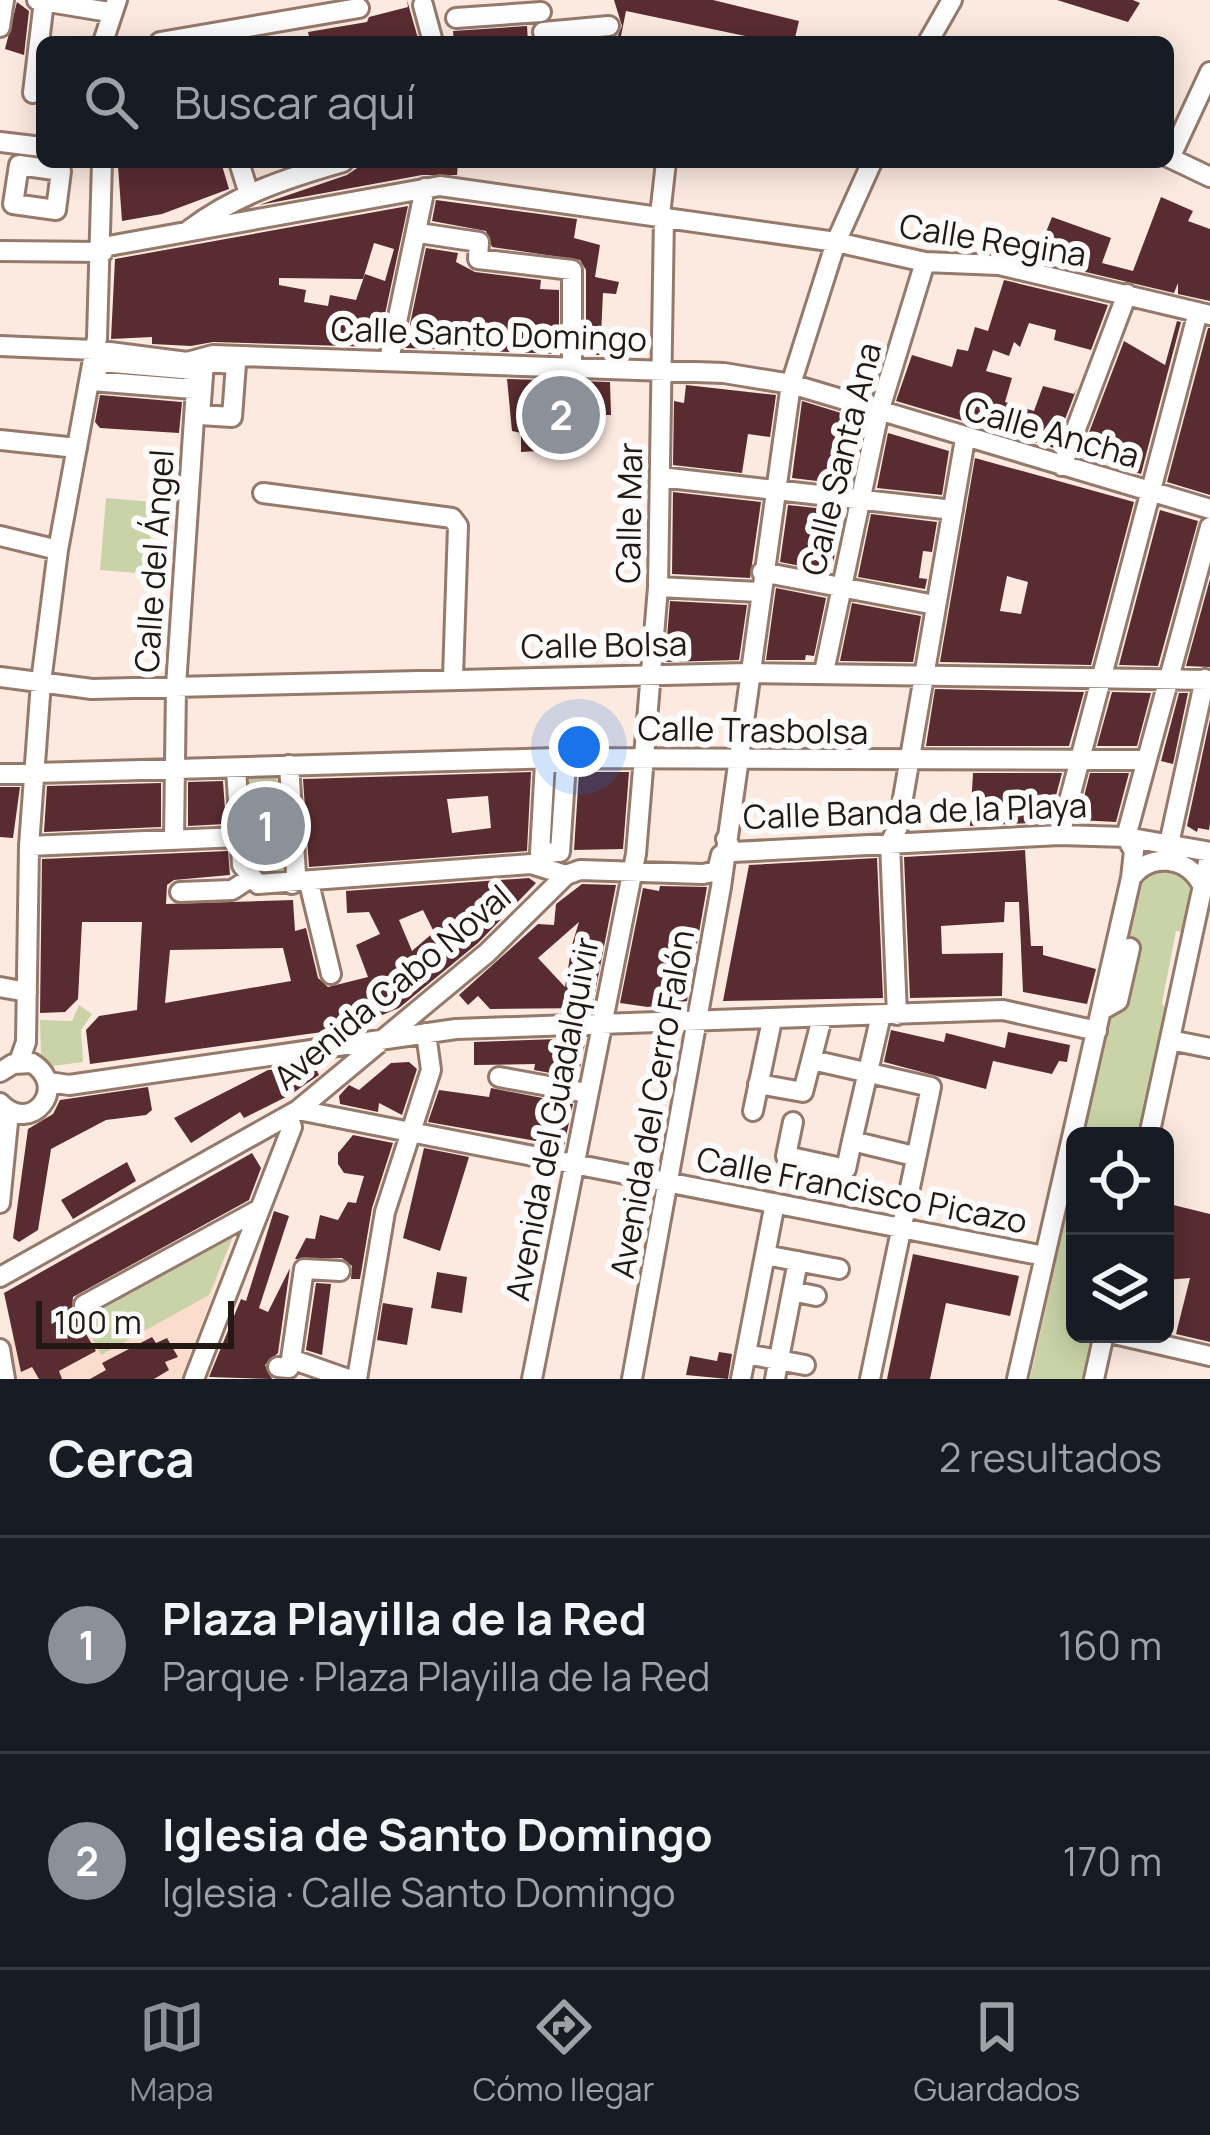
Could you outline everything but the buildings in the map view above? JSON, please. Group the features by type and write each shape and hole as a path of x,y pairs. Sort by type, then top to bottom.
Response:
{"street":[{"path":"0,27 4,0"},
{"path":"931,36 952,0"},
{"path":"37,36 40,1 113,6 105,36"},
{"path":"423,4 431,36"},
{"path":"230,36 276,32 359,8"},
{"path":"456,18 609,26"},
{"path":"33,93 36,54"},
{"path":"1174,147 1210,72"},
{"path":"0,142 36,146"},
{"path":"1174,159 1210,177"},
{"path":"5,1070 26,1042 29,846 40,682 94,350 103,246 102,168"},
{"path":"241,168 249,194"},
{"path":"189,230 218,208 325,168"},
{"name":"Calle Mar","path":"629,871 636,854 646,759 658,587 666,168"},
{"name":"Avenida del Cerro Falón","path":"632,1379 698,1022 791,385 836,242 869,168"},
{"path":"389,360 425,188"},
{"name":"Calle Regina","path":"0,251 48,253 189,230 224,229 425,188 662,215 836,242 925,262 999,265 1204,314"},
{"path":"419,233 479,242 478,259 572,270 572,368"},
{"name":"Calle Santa Ana","path":"824,672 879,412 925,262"},
{"path":"1063,466 1126,294"},
{"path":"1060,836 1150,491 1204,314"},
{"name":"Calle Santo Domingo","path":"0,346 94,350 187,362 213,355 661,370 791,385 879,412"},
{"name":"Calle del Ángel","path":"174,840 176,686 198,359"},
{"path":"101,362 194,370 193,389 92,381 94,368 101,362"},
{"name":"Calle Ancha","path":"879,412 1210,509"},
{"path":"794,1122 786,1156 846,1169 868,1072 889,1015 890,843 965,439"},
{"path":"0,440 77,448"},
{"path":"660,477 860,496 952,511"},
{"path":"263,494 452,518 458,526 453,676"},
{"path":"1017,1379 1131,878 1134,851 1126,837 1210,526"},
{"path":"0,536 58,550"},
{"path":"762,572 935,605"},
{"path":"658,587 759,592"},
{"name":"Calle Bolsa","path":"0,677 92,689 453,676 824,672 1208,680"},
{"path":"1169,844 1208,680"},
{"name":"Calle Trasbolsa","path":"0,775 174,767 646,759 1146,760"},
{"path":"289,765 296,874 331,974"},
{"path":"236,768 239,837 249,879"},
{"name":"Calle Banda de la Playa","path":"726,839 733,852 1060,836 1126,837 1210,852"},
{"path":"29,846 239,837"},
{"name":"Calle Banda de la Playa","path":"180,892 232,890 249,879 263,885 530,864 566,875 580,869 717,871 726,839"},
{"path":"1150,1127 1210,852"},
{"path":"1131,878 1142,864 1158,859 1185,866 1202,885"},
{"name":"Avenida del Guadalquivir","path":"532,1379 629,871"},
{"name":"Avenida Cabo Noval","path":"0,1277 9,1262 293,1113 442,992 566,875"},
{"path":"1177,1010 1169,999 1180,947"},
{"path":"1102,1010 1118,1001 1130,948"},
{"path":"0,988 27,992"},
{"path":"442,992 439,1013 456,1029"},
{"path":"49,1082 69,1085 456,1029 1003,1010 1097,1031"},
{"path":"758,1084 803,1092 822,1018"},
{"path":"753,1111 772,1020"},
{"path":"340,1270 304,1269 284,1363 352,1379 385,1212 431,1070 426,1033"},
{"path":"1170,1040 1210,1048"},
{"path":"318,1050 333,1066 331,1083"},
{"path":"812,1060 931,1087 870,1379"},
{"path":"1,1194 5,1107 25,1115 39,1110 48,1097 49,1082 38,1066 5,1070"},
{"path":"499,1077 587,1093"},
{"path":"194,1379 292,1127 293,1113"},
{"name":"Calle Francisco Picazo","path":"293,1113 410,1130 1044,1256"},
{"path":"852,1141 914,1156"},
{"path":"741,1379 775,1203"},
{"path":"84,1305 260,1209"},
{"path":"765,1255 838,1269"},
{"path":"776,1370 798,1261"},
{"path":"792,1292 817,1296"},
{"path":"785,1326 808,1330"},
{"path":"1094,1379 1102,1343"},
{"path":"1153,1343 1210,1356"},
{"path":"746,1354 776,1370 805,1365"}],"shaded area":[{"path":"236,1229 181,1379 17,1379 11,1340 78,1302 81,1314"}],"green space":[{"path":"106,498 153,502 148,574 100,570"},
{"path":"269,772 282,785 288,872 278,881 250,873 244,786 251,776"},
{"path":"1158,867 1185,872 1195,893 1187,932 1176,931 1162,1003 1170,1016 1144,1127 1086,1127 1140,879"},
{"path":"79,1005 92,1014 81,1030 83,1062 53,1066 41,1056 40,1020 72,1021"},
{"path":"1066,1216 1066,1343 1094,1343 1086,1379 1030,1379"},
{"path":"236,1229 209,1295 101,1355 80,1314"}],"place":[{"name":"Iglesia de Santo Domingo","path":"561,415"},
{"name":"Plaza Playilla de la Red","path":"266,826"}]}
